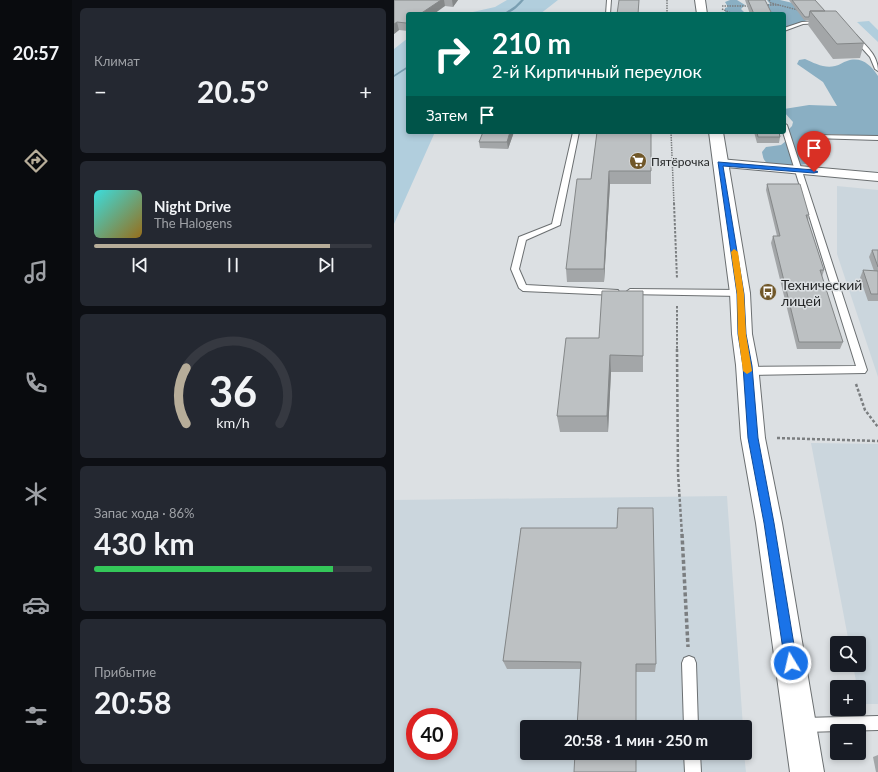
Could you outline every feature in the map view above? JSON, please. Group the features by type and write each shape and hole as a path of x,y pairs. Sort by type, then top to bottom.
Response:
{"street":[{"path":"700,0 702,12"},
{"path":"716,134 740,294 742,334 748,371 753,438 769,523 807,772"},
{"path":"720,164 878,177"}],"lane":[{"path":"608,12 609,0"},
{"path":"786,29 807,22 828,21"},
{"path":"848,29 872,56 878,70"},
{"path":"748,371 862,370 786,131"},
{"path":"576,134 556,225 522,239 515,268 523,288 548,290 740,294"},
{"path":"814,138 878,138"},
{"path":"689,663 692,720"},
{"path":"801,725 878,723"},
{"path":"692,760 693,772"}],"path":[{"path":"667,0 667,12"},
{"path":"769,0 771,3 803,12"},
{"path":"764,5 778,5"},
{"path":"730,12 722,7 750,6"},
{"path":"671,134 677,293 678,473 689,663"},
{"path":"851,370 865,410 878,427"},
{"path":"753,438 878,441"}],"shaded area":[{"path":"507,0 558,0 543,12 473,12 495,7"},
{"path":"737,0 745,5 741,9 744,12 725,12 725,8 728,7 725,2"},
{"path":"767,0 780,0 797,4 807,20 786,28 786,12 769,12 766,4 770,4"},
{"path":"869,21 878,30 878,42 857,22"},
{"path":"406,40 406,134 434,134 394,224 394,49"},
{"path":"805,59 827,67 852,60 865,62 869,65 878,76 878,137 836,134 811,135 818,150 816,160 805,164 785,167 767,163 763,158 762,152 766,147 781,145 786,141 783,135 786,134 792,126 793,122 786,114 786,109 809,105 837,106 823,82 797,64 799,60"},
{"path":"837,186 878,190 878,377 837,254"},
{"path":"811,443 878,444 878,704 866,704 866,680 856,680 854,672 866,672 866,636 848,636"},
{"path":"727,496 743,720 520,720 520,760 745,760 746,772 394,772 394,500"}],"building":[{"path":"394,0 441,0 423,12 406,12 406,23 397,22 394,24"},
{"path":"619,0 639,0 638,12 617,12"},
{"path":"748,0 765,0 771,12 753,12"},
{"path":"792,0 815,0 825,11 810,11 809,17 805,17"},
{"path":"810,11 836,11 864,43 837,44"},
{"path":"482,134 509,134 507,142 479,142"},
{"path":"597,134 651,134 651,171 609,171 604,269 566,269 577,179 591,179"},
{"path":"757,134 779,134 780,137 758,137"},
{"path":"767,184 800,184 809,215 806,215 824,270 820,270 843,342 799,342 773,236 780,236"},
{"path":"872,250 878,250 878,267"},
{"path":"863,270 878,271 878,294 871,294"},
{"path":"602,291 643,291 643,356 610,355 607,416 557,416 566,338 599,338"},
{"path":"618,508 653,508 656,664 636,664 636,720 577,720 581,662 503,661 521,528 617,528"},
{"path":"575,760 636,760 636,772 574,772"}],"waterway":[{"path":"507,12 516,7 523,0"},
{"path":"394,76 406,68"}],"slow traffic":[{"path":"734,252 740,294 742,334 747,371"}],"place":[{"name":"Пятёрочка","path":"638,161"},
{"name":"Технический лицей","path":"768,292"}],"route":[{"path":"791,663 769,523 753,438 736,260 720,164 814,172"}]}
